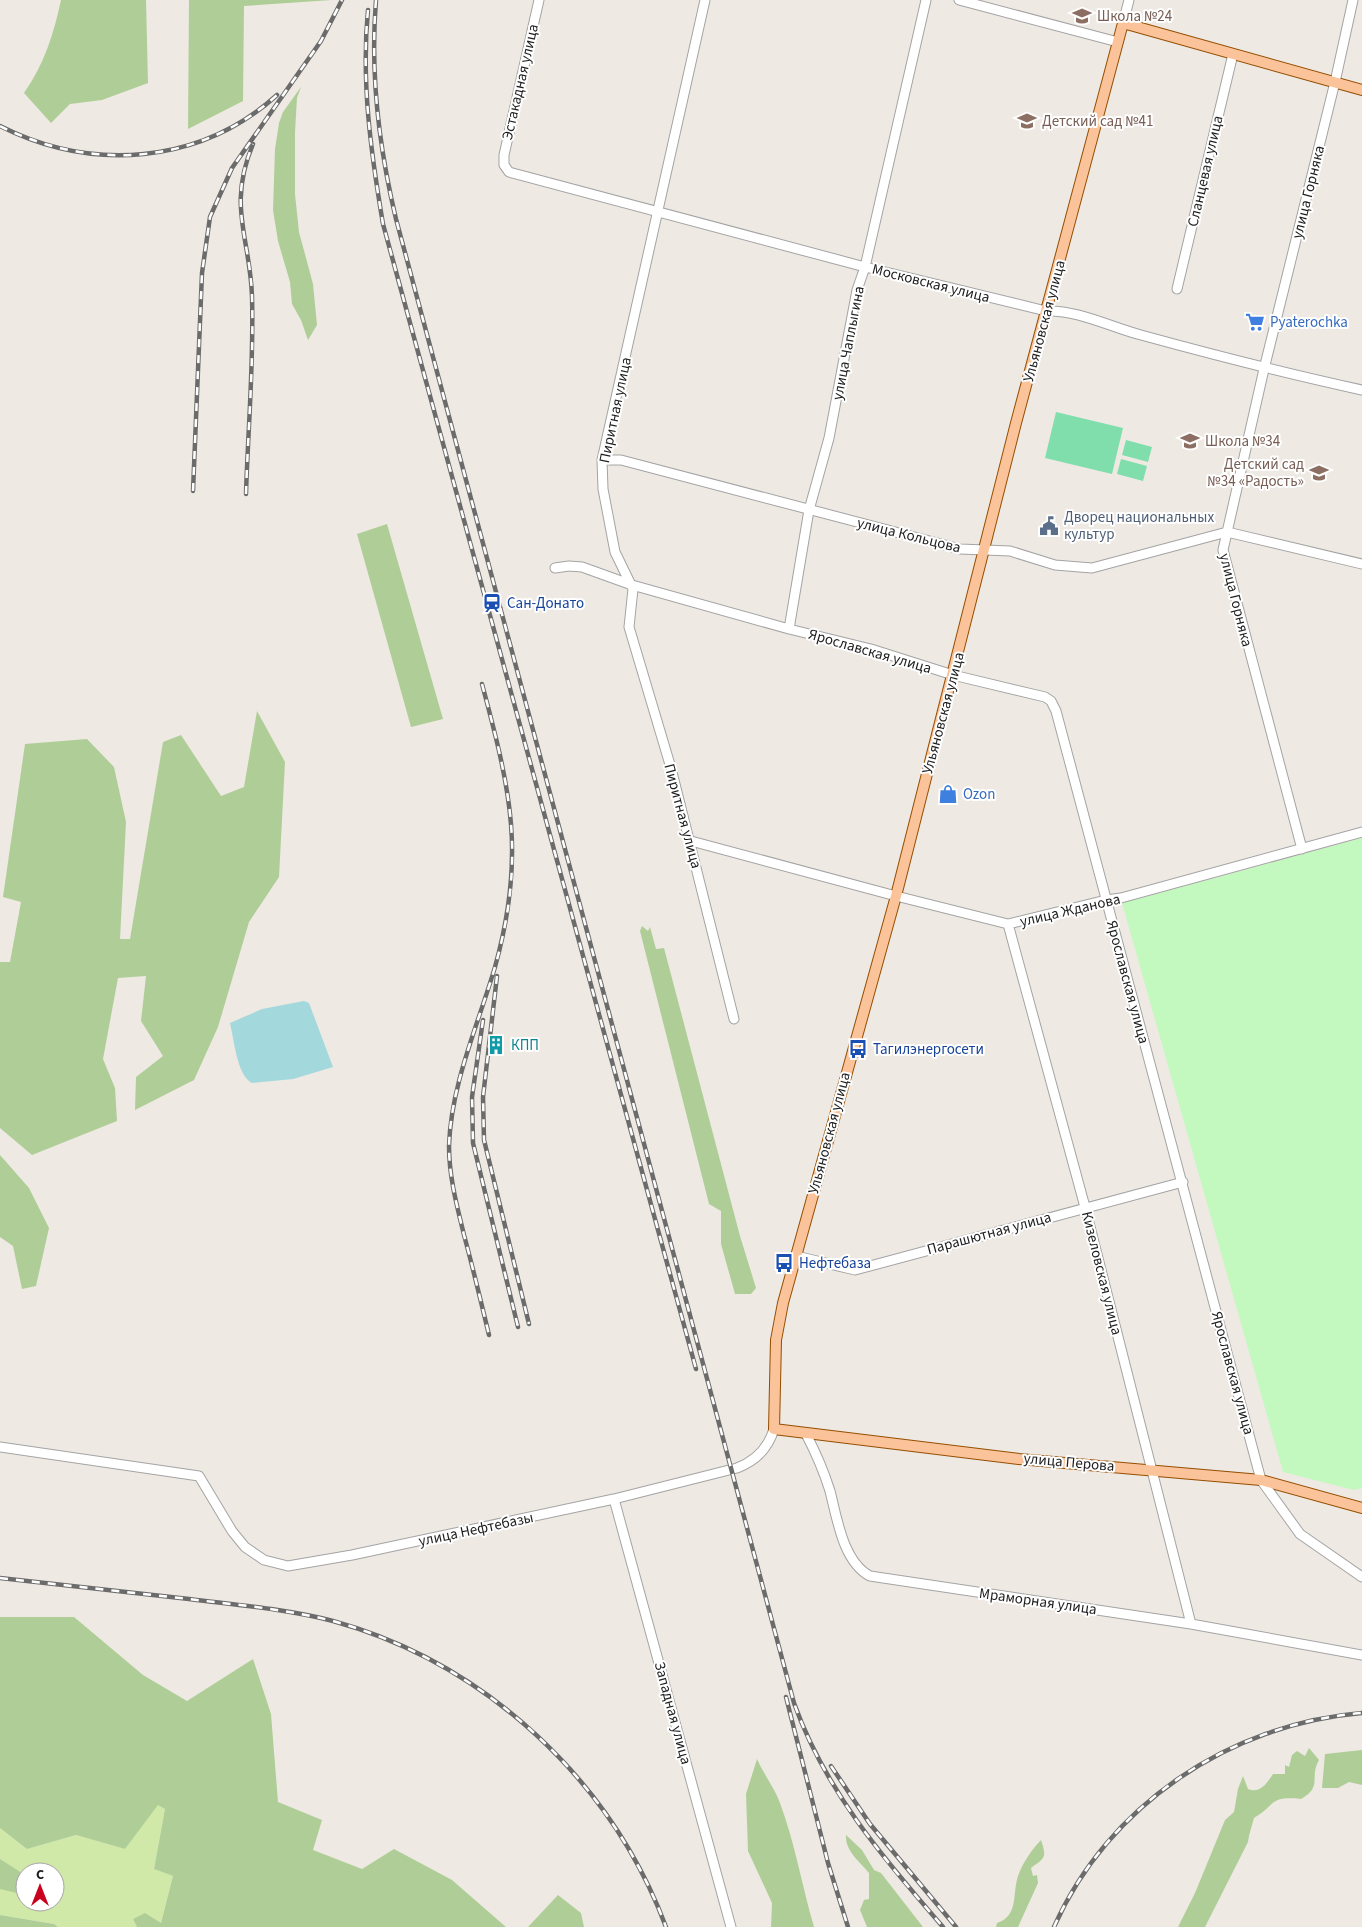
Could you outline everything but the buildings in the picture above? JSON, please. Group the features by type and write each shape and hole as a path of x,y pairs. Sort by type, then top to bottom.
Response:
{"main road":[{"name":"Ульяновская улица","path":"774,1429 776,1340 783,1303 896,896 1046,311 1123,23"},
{"path":"1123,23 1362,90"},
{"name":"улица Перова","path":"774,1429 1020,1458 1261,1480 1362,1508"}],"street":[{"name":"Эстакадная улица","path":"504,165 504,155 539,0"},
{"name":"Пиритная улица","path":"704,0 659,212 602,460 603,489 615,552 632,585 629,627 691,841 734,1019"},
{"name":"улица Чаплыгина","path":"789,629 809,510 829,438 857,290 865,267 926,0"},
{"path":"959,0 1118,42"},
{"name":"Ульяновская улица","path":"1123,23 1129,0"},
{"name":"улица Горняка","path":"1302,849 1224,562 1223,550 1264,368 1335,82 1353,0"},
{"name":"Сланцевая улица","path":"1178,289 1233,54"},
{"name":"Московская улица","path":"504,165 509,172 515,174 865,267 1046,311 1070,312 1131,332 1264,368 1362,390"},
{"name":"улица Кольцова","path":"602,460 621,460 960,549 1010,551 1055,565 1092,568 1227,532 1362,564"},
{"name":"Ярославская улица","path":"555,568 582,567 632,585 789,629 871,648 953,675 1051,701 1056,711 1183,1182 1261,1480 1300,1534 1362,1577"},
{"name":"улица Жданова","path":"691,841 1008,924 1106,900 1122,898 1362,832"},
{"name":"Кизеловская улица","path":"1008,924 1085,1207 1191,1624"},
{"name":"Парашютная улица","path":"796,1256 854,1270 1183,1182"},
{"name":"улица Нефтебазы","path":"0,1447 199,1476 232,1531 245,1547 264,1560 288,1566 352,1555 614,1499 747,1464 764,1450 770,1441 774,1429"},
{"name":"Мраморная улица","path":"806,1434 823,1472 843,1540 858,1566 870,1576 1191,1624 1362,1655"},
{"name":"Западная улица","path":"614,1499 731,1927"}],"green space":[{"path":"61,0 146,0 148,83 102,100 70,104 51,123 24,93 37,71 47,48"},
{"path":"189,0 332,0 244,6 243,101 188,129"},
{"path":"301,87 297,98 295,132 295,194 299,232 313,284 317,325 308,340 301,320 292,304 290,282 278,241 273,210 275,149 279,123 283,112"},
{"path":"1056,412 1123,428 1112,474 1045,458"},
{"path":"1126,440 1152,447 1148,462 1122,455"},
{"path":"1121,459 1147,466 1143,481 1117,474"},
{"path":"387,524 443,719 411,727 357,534"},
{"path":"257,711 285,762 279,877 249,922 218,1027 194,1080 135,1110 136,1077 163,1056 141,1021 146,976 118,978 103,1059 115,1088 117,1121 32,1155 0,1128 0,962 10,962 21,902 3,897 25,744 87,739 114,767 126,822 120,939 130,939 163,742 181,735 221,796 244,787"},
{"path":"1362,838 1362,1488 1354,1490 1283,1472 1122,903"},
{"path":"642,926 648,931 650,927 656,949 664,948 740,1236 756,1288 751,1294 735,1294 721,1244 721,1211 709,1204 640,931"},
{"path":"0,1155 29,1188 49,1228 36,1286 22,1289 13,1246 0,1237"},
{"path":"0,1617 74,1617 143,1675 187,1701 253,1659 271,1714 278,1802 322,1820 313,1850 362,1869 394,1849 452,1880 506,1927 137,1927 133,1919 145,1913 161,1923 173,1876 154,1869 165,1809 158,1805 125,1849 76,1835 27,1849 0,1828"},
{"path":"1309,1748 1319,1760 1316,1766 1312,1790 1301,1799 1278,1800 1254,1818 1248,1842 1205,1927 1178,1927 1195,1893 1225,1820 1234,1812 1238,1789 1243,1776 1248,1789 1260,1789 1273,1774 1285,1774 1285,1765 1289,1767 1292,1755 1297,1751 1305,1756"},
{"path":"1362,1750 1362,1785 1349,1782 1338,1788 1322,1788 1325,1754"},
{"path":"757,1759 778,1797 794,1849 814,1927 771,1927 772,1903 748,1851 746,1794"},
{"path":"158,1804 165,1809 154,1869 173,1876 161,1923 133,1919 137,1927 58,1927 54,1924 0,1915 0,1828 27,1849 76,1835 125,1849"},
{"path":"846,1835 862,1850 874,1870 881,1873 923,1927 867,1927 860,1910 864,1900 869,1899 869,1873 850,1851"},
{"path":"1041,1840 1044,1857 1031,1868 1033,1876 1037,1875 1038,1883 1018,1927 996,1927 997,1923 1004,1920 1012,1910 1016,1883 1020,1871"},
{"path":"0,1859 15,1869 15,1893 0,1889"},
{"path":"558,1895 581,1913 584,1927 528,1927"},
{"path":"0,1915 54,1924 58,1927 0,1927"}],"water":[{"path":"304,1001 309,1003 333,1067 293,1079 252,1083 243,1073 240,1065 230,1023 262,1009"}],"railway":[{"path":"193,491 202,273 210,217 232,168 321,41 342,0"},
{"path":"376,0 374,55 377,110 385,165 396,219 794,1703 807,1735 839,1794 878,1849 943,1927"},
{"path":"368,10 366,37 368,117 383,224 696,1369"},
{"path":"0,126 35,141 71,150 107,155 144,154 180,148 214,136 247,118 277,95"},
{"path":"246,494 252,370 252,296 241,204 245,166 253,144"},
{"path":"482,684 501,758 507,792 511,824 510,891 505,927 495,967 460,1077 451,1123 449,1146 450,1169 456,1202 489,1335"},
{"path":"497,976 483,1097 484,1140 529,1324"},
{"path":"483,1020 472,1097 473,1143 518,1327"},
{"path":"0,1578 243,1605 315,1617 333,1621 389,1640 441,1666 491,1698 536,1735 577,1777 612,1823 642,1873 666,1927"},
{"path":"786,1697 828,1863 848,1927"},
{"path":"1054,1927 1077,1883 1106,1844 1140,1809 1179,1778 1221,1753 1266,1734 1313,1720 1362,1713"},
{"path":"831,1766 870,1824 956,1927"}],"place":[{"name":"Школа №24","path":"1082,16"},
{"name":"Детский сад №41","path":"1027,121"},
{"name":"Pyaterochka","path":"1255,322"},
{"name":"Школа №34","path":"1190,441"},
{"name":"Детский сад №34 «Радость»","path":"1319,473"},
{"name":"Дворец национальных культур","path":"1049,526"},
{"name":"Сан-Донато","path":"492,603"},
{"name":"Ozon","path":"948,794"},
{"name":"КПП","path":"496,1045"},
{"name":"Тагилэнергосети","path":"858,1049"},
{"name":"Нефтебаза","path":"784,1263"}]}
